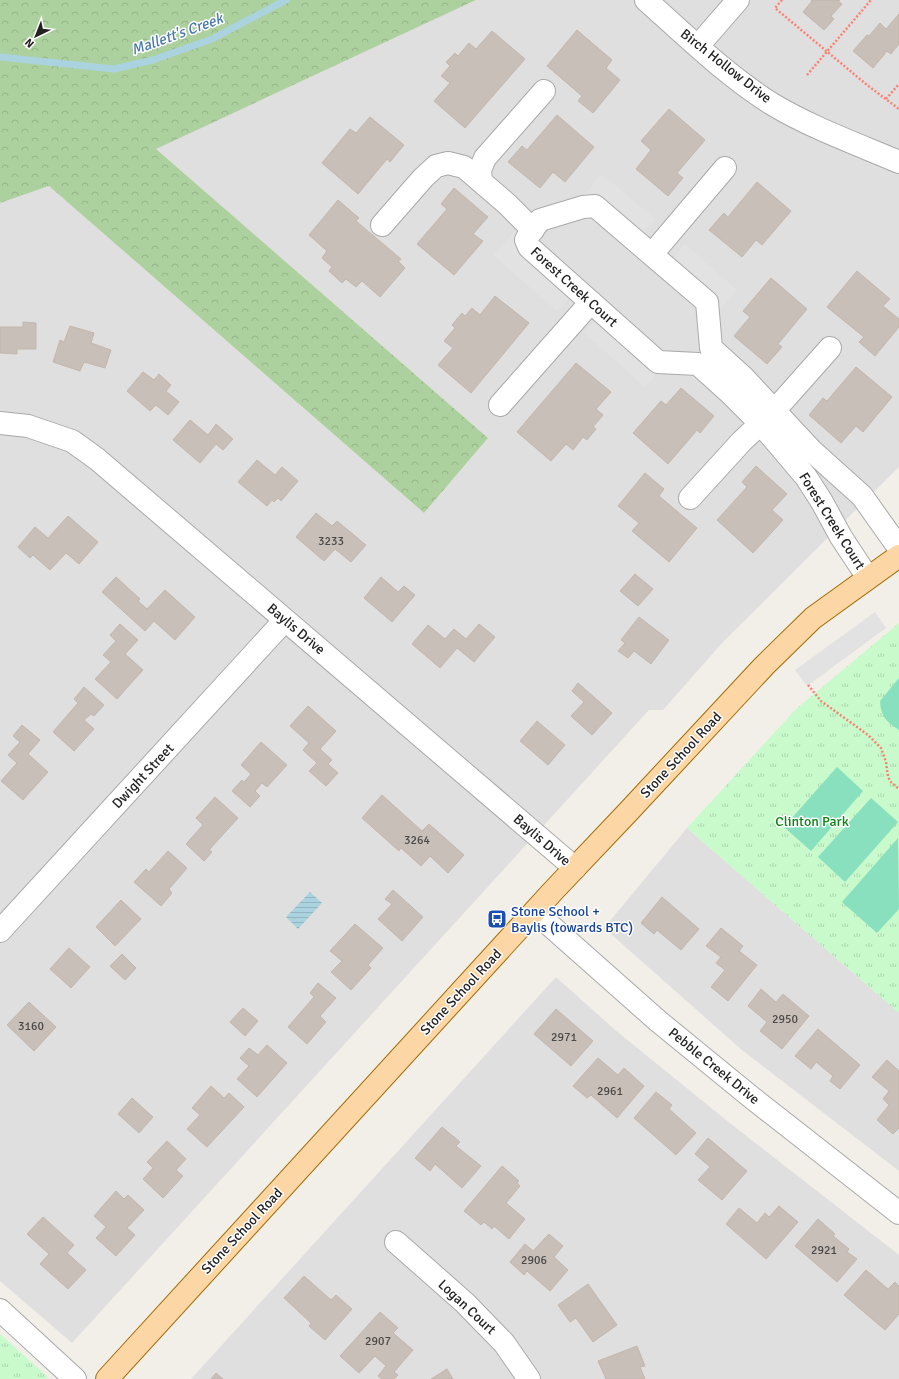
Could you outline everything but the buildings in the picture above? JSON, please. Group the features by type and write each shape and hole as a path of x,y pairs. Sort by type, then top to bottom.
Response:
{"main road":[{"name":"Stone School Road","path":"107,1379 575,868 764,666 814,618 899,556"}],"street":[{"name":"Birch Hollow Drive","path":"646,0 736,78 772,104 815,126 899,162"},
{"path":"698,46 738,0"},
{"path":"481,181 480,170 485,158 544,91"},
{"path":"382,225 423,178 436,166 448,163 464,167 507,204 533,230"},
{"path":"652,254 725,168"},
{"name":"Forest Creek Court","path":"704,356 658,362 529,247 526,240 540,220 583,207 595,206 707,302 704,356 729,392 767,417 812,452 862,496 899,548"},
{"path":"500,405 590,302"},
{"path":"690,498 830,348"},
{"name":"Forest Creek Court","path":"767,417 822,502 841,537 868,578"},
{"name":"Baylis Drive","path":"0,423 28,426 72,441 97,459 575,868"},
{"name":"Dwight Street","path":"0,931 285,620"},
{"name":"Pebble Creek Drive","path":"535,912 658,1021 751,1097 899,1213"},
{"name":"Logan Court","path":"396,1242 465,1303 504,1343 529,1379"},
{"path":"0,1310 75,1379"}],"path":[{"path":"782,0 775,8 867,85 899,109"},
{"path":"807,75 871,0"},
{"path":"886,99 899,84"},
{"path":"808,685 821,701 868,735 881,748 886,762 888,777 899,789"}],"shaded area":[{"path":"476,0 899,0 899,467 723,642 663,710 649,710 72,1343 0,1281 0,203 49,186 424,513 488,438 155,149"},
{"path":"602,174 655,219 635,243 581,198"},
{"path":"513,233 577,289 557,311 493,255"},
{"path":"685,244 737,290 715,315 663,269"},
{"path":"604,311 665,364 645,387 584,333"},
{"path":"875,612 886,628 807,686 795,670"},
{"path":"687,828 899,1013 899,1171 742,1050 604,928"},
{"path":"556,977 614,1029 726,1120 899,1255 899,1379 191,1379"}],"green space":[{"path":"0,0 476,0 156,149 488,438 424,513 49,186 0,203"},
{"name":"Clinton Park","path":"899,623 899,1013 687,828 796,709"},
{"path":"899,678 899,730 883,715 880,701"},
{"path":"837,767 863,791 811,851 784,827"},
{"path":"871,798 898,822 845,882 818,857"},
{"path":"898,838 899,909 877,933 842,902"},
{"path":"0,1334 48,1377 46,1379 0,1379"}],"water":[{"path":"310,892 322,903 298,929 286,917"}],"waterway":[{"name":"Mallett's Creek","path":"0,57 114,69 153,60 212,39 286,0"}],"place":[{"name":"Stone School + Baylis (towards BTC)","path":"497,919"}]}
